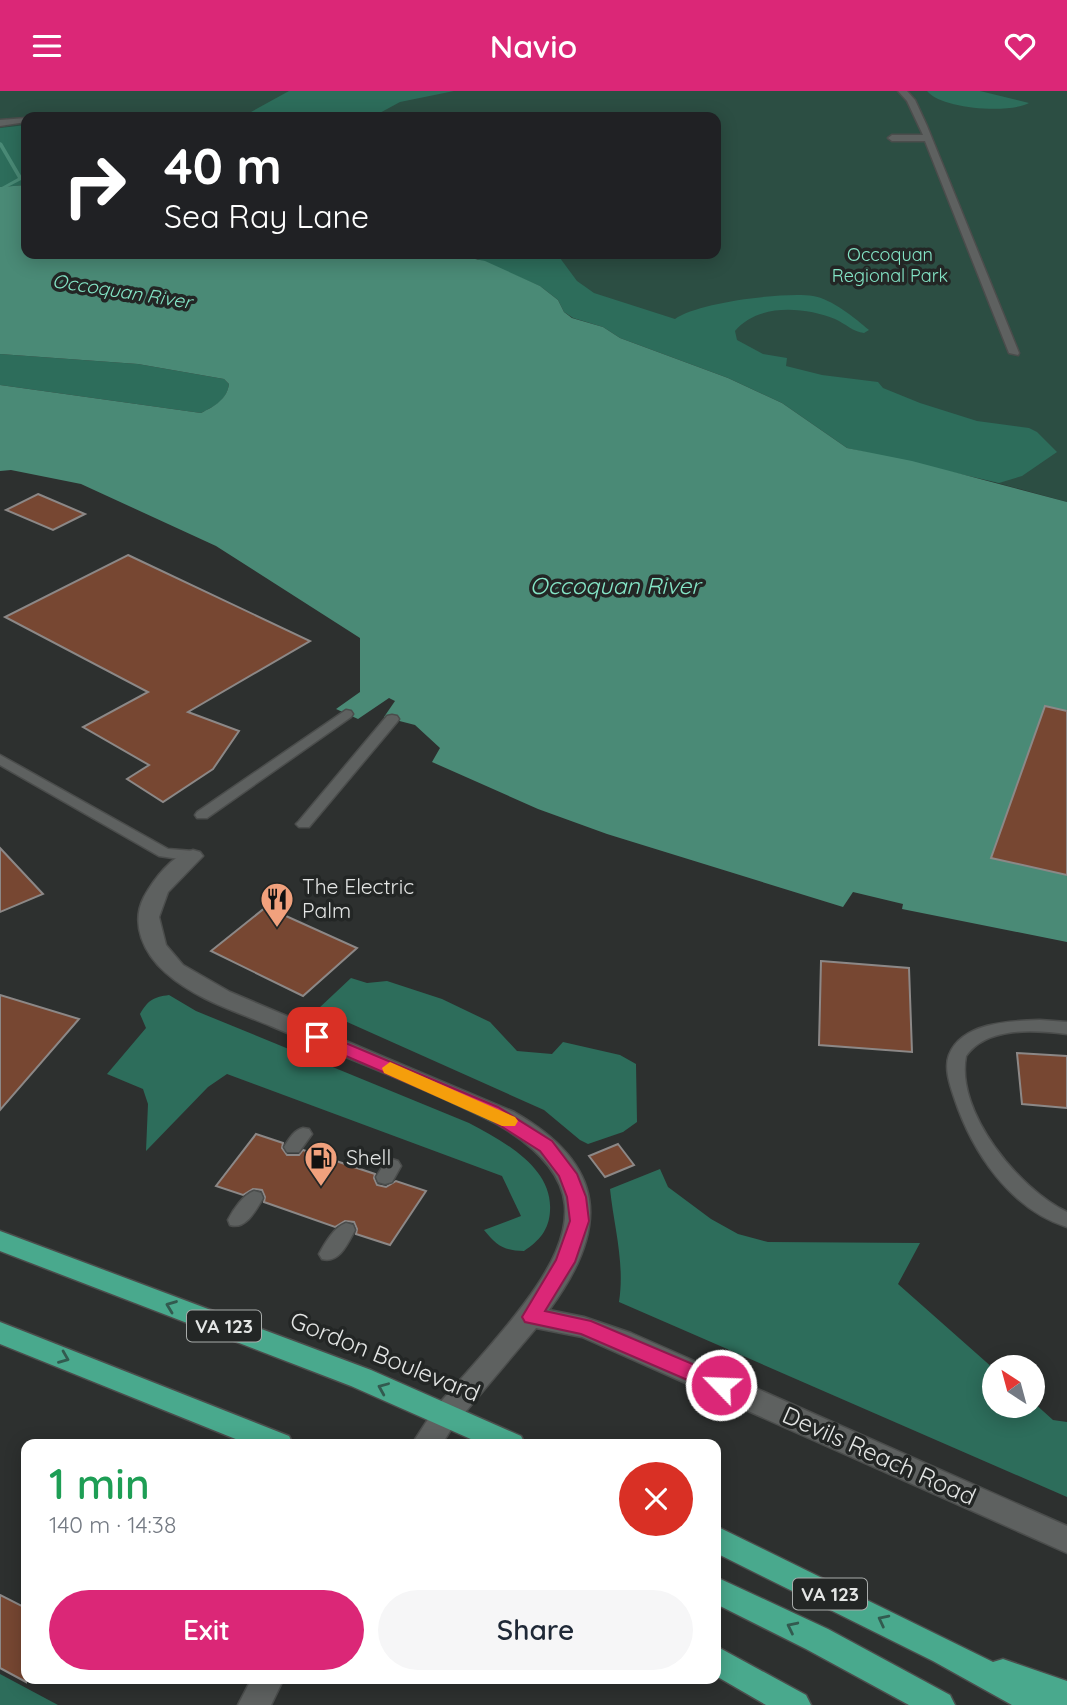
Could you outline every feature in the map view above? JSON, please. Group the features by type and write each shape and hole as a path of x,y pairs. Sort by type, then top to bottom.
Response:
{"highway":[{"name":"Gordon Boulevard","path":"0,1241 361,1378 500,1439"},
{"path":"0,1333 266,1439"},
{"name":"VA 123","path":"721,1541 944,1651 1041,1705"},
{"path":"721,1592 817,1639 939,1705"},
{"path":"944,1651 1067,1696"},
{"path":"721,1663 795,1705"}],"street":[{"path":"193,856 165,879 153,899 148,915 150,935 168,963 188,978 243,1005 492,1112 546,1146 568,1174 577,1197 579,1221 565,1262 532,1317 446,1415 429,1439"},
{"name":"Devils Reach Road","path":"532,1317 584,1327 622,1341 1067,1540"},
{"path":"254,1705 266,1684"}],"lane":[{"path":"902,91 911,100 928,138 1014,353"},
{"path":"0,123 21,121"},
{"path":"892,138 928,138"},
{"path":"202,815 346,714"},
{"path":"304,824 392,719"},
{"path":"0,759 164,853 193,856"},
{"path":"1067,1028 1027,1026 993,1031 964,1047 957,1063 957,1079 964,1105 988,1150 1016,1184 1047,1209 1067,1220"},
{"path":"237,1220 254,1198"},
{"path":"329,1254 346,1230"}],"green space":[{"name":"Occoquan Regional Park","path":"0,91 1067,91 1067,502 968,475 478,259 721,259 721,112 21,112 21,185 0,187"}],"shaded area":[{"path":"289,91 454,91 400,102 382,112 251,112"},
{"path":"927,91 980,91 1029,103 1007,108 976,108 946,102"},
{"path":"21,126 21,185 0,187 0,128"},
{"path":"478,259 561,259 577,281 594,293 675,319 721,303 800,295 820,298 843,310 869,330 860,332 835,319 810,312 782,310 756,316 745,322 735,331 737,340 763,354 787,358 786,366 822,375 878,382 883,388 920,403 977,421 1029,428 1037,432 1057,452 1022,476 999,483 847,448 782,403 728,378 620,338 603,327 573,318 564,312 558,300 540,286"},
{"path":"0,354 138,364 224,379 229,384 223,398 201,413 0,385"},
{"path":"351,978 367,983 387,981 442,999 490,1022 517,1051 552,1054 563,1042 620,1055 636,1064 637,1122 623,1132 588,1144 544,1110 318,1009"},
{"path":"169,995 196,1011 469,1123 496,1138 523,1157 543,1181 549,1195 550,1211 548,1224 542,1234 524,1251 517,1251 501,1246 484,1230 521,1216 502,1176 227,1074 208,1087 146,1151 148,1104 143,1089 107,1074 146,1028 140,1014 146,1005 155,998"},
{"path":"660,1169 668,1187 711,1219 738,1234 768,1242 920,1243 898,1284 982,1358 982,1418 1045,1418 1045,1413 1053,1420 1067,1422 1067,1497 619,1302 620,1259 610,1189"},
{"path":"0,1674 58,1705 0,1705"}],"water":[{"name":"Occoquan River","path":"21,185 21,259 485,261 540,286 558,300 564,312 572,318 603,327 620,338 728,378 782,403 847,448 912,461 1067,502 1067,942 902,909 903,904 853,892 843,907 607,834 538,809 432,762 440,748 415,725 384,717 395,701 389,698 358,719 336,709 360,692 360,638 216,546 81,484 11,470 0,471 0,385 201,413 220,401 229,384 224,379 138,364 0,354 0,187"}],"building":[{"path":"38,494 85,514 53,530 6,510"},
{"path":"128,555 310,641 188,712 239,731 213,769 163,802 127,779 149,765 83,727 148,692 5,617"},
{"path":"1045,706 1067,711 1067,875 991,858"},
{"path":"0,848 43,894 0,912"},
{"name":"The Electric Palm","path":"266,907 357,948 303,996 211,951"},
{"path":"821,961 909,968 912,1052 819,1045"},
{"path":"0,995 79,1019 0,1110"},
{"path":"1017,1053 1067,1056 1067,1108 1022,1104"},
{"name":"Shell","path":"256,1134 283,1143 282,1148 287,1155 299,1155 303,1150 375,1174 377,1185 386,1187 396,1181 426,1191 390,1245 356,1234 354,1222 345,1221 335,1227 264,1202 262,1190 253,1189 243,1195 216,1186"},
{"path":"618,1144 634,1165 605,1177 589,1156"},
{"path":"0,1595 21,1606 21,1679 0,1668"}],"waterway":[{"path":"0,143 21,179 0,190"}],"slow traffic":[{"path":"390,1068 509,1121"}],"place":[{"name":"The Electric Palm","path":"277,929"},
{"name":"Shell","path":"321,1188"}],"route":[{"path":"317,1037 492,1112 546,1146 568,1174 577,1197 579,1221 574,1242 532,1317 559,1320 584,1327 721,1385"}]}
